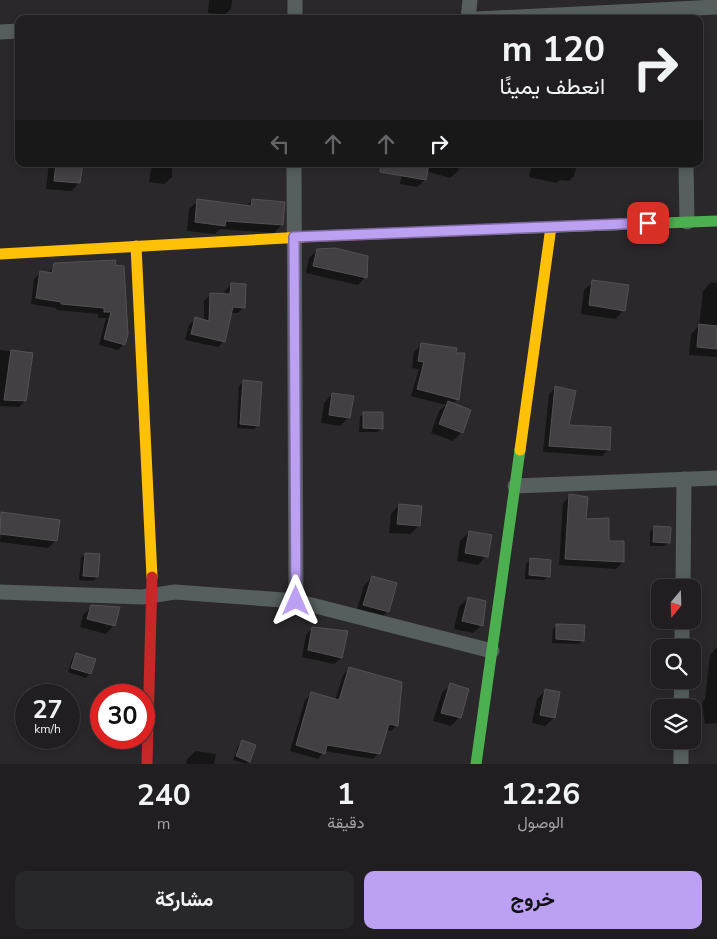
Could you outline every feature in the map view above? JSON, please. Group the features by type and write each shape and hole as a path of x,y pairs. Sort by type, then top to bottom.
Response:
{"street":[{"path":"295,0 295,15"},
{"path":"468,15 470,0"},
{"path":"560,15 717,8"},
{"path":"0,32 15,32"},
{"path":"294,167 296,601"},
{"path":"686,167 687,222"},
{"path":"0,254 294,237 717,221"},
{"path":"476,764 552,227"},
{"path":"136,246 153,596 147,764"},
{"path":"515,486 717,478"},
{"path":"682,579 684,479"},
{"path":"0,592 142,597 175,592 296,601 492,651"},
{"path":"681,749 681,764"}],"building":[{"path":"56,167 83,167 80,183 54,181"},
{"path":"381,167 428,167 426,180 380,172"},
{"path":"197,199 251,206 252,199 285,202 283,225 226,221 225,226 195,222"},
{"path":"335,248 368,256 367,278 313,266 317,249"},
{"path":"116,260 115,265 124,266 128,334 125,345 104,339 111,312 104,312 104,308 61,304 61,302 36,298 40,271 52,273 54,263"},
{"path":"592,280 629,285 625,311 589,305"},
{"path":"231,283 246,284 245,308 233,307 225,342 191,334 195,317 209,321 210,293 230,294"},
{"path":"699,324 717,326 717,349 697,347"},
{"path":"421,343 457,348 456,353 465,353 459,400 417,389 424,362 418,361"},
{"path":"11,350 33,353 26,401 4,400"},
{"path":"243,380 262,382 259,426 240,424"},
{"path":"555,386 576,391 569,425 611,427 610,450 549,446"},
{"path":"332,393 354,396 350,418 329,415"},
{"path":"448,401 471,410 463,433 439,424"},
{"path":"363,412 383,412 383,429 363,428"},
{"path":"569,494 588,497 586,519 609,518 609,541 624,541 624,562 565,559"},
{"path":"399,504 422,506 420,526 397,524"},
{"path":"1,512 60,520 57,541 0,534"},
{"path":"654,526 671,527 670,543 653,542"},
{"path":"469,531 492,535 488,557 465,553"},
{"path":"85,553 100,554 98,577 83,576"},
{"path":"530,558 551,560 550,577 529,575"},
{"path":"372,576 397,583 389,612 363,605"},
{"path":"468,597 486,601 483,626 462,621"},
{"path":"91,605 120,607 115,626 87,619"},
{"path":"556,624 585,625 584,641 556,639"},
{"path":"312,627 348,631 342,658 308,650"},
{"path":"76,653 96,659 91,674 71,668"},
{"path":"349,667 402,682 398,726 389,724 380,754 327,745 325,754 296,745 311,692 339,700"},
{"path":"450,683 469,689 461,718 441,713"},
{"path":"545,689 560,692 555,718 540,715"},
{"path":"242,740 256,745 250,762 236,756"}],"traffic: fast":[{"path":"501,229 717,221"},
{"path":"476,764 520,450"}],"traffic: slow":[{"path":"520,450 551,227"},
{"path":"0,254 303,237"},
{"path":"136,246 152,577"}],"traffic: jam":[{"path":"303,237 501,229"},
{"path":"147,764 152,577"}],"route":[{"path":"296,601 294,237 648,223"}]}
